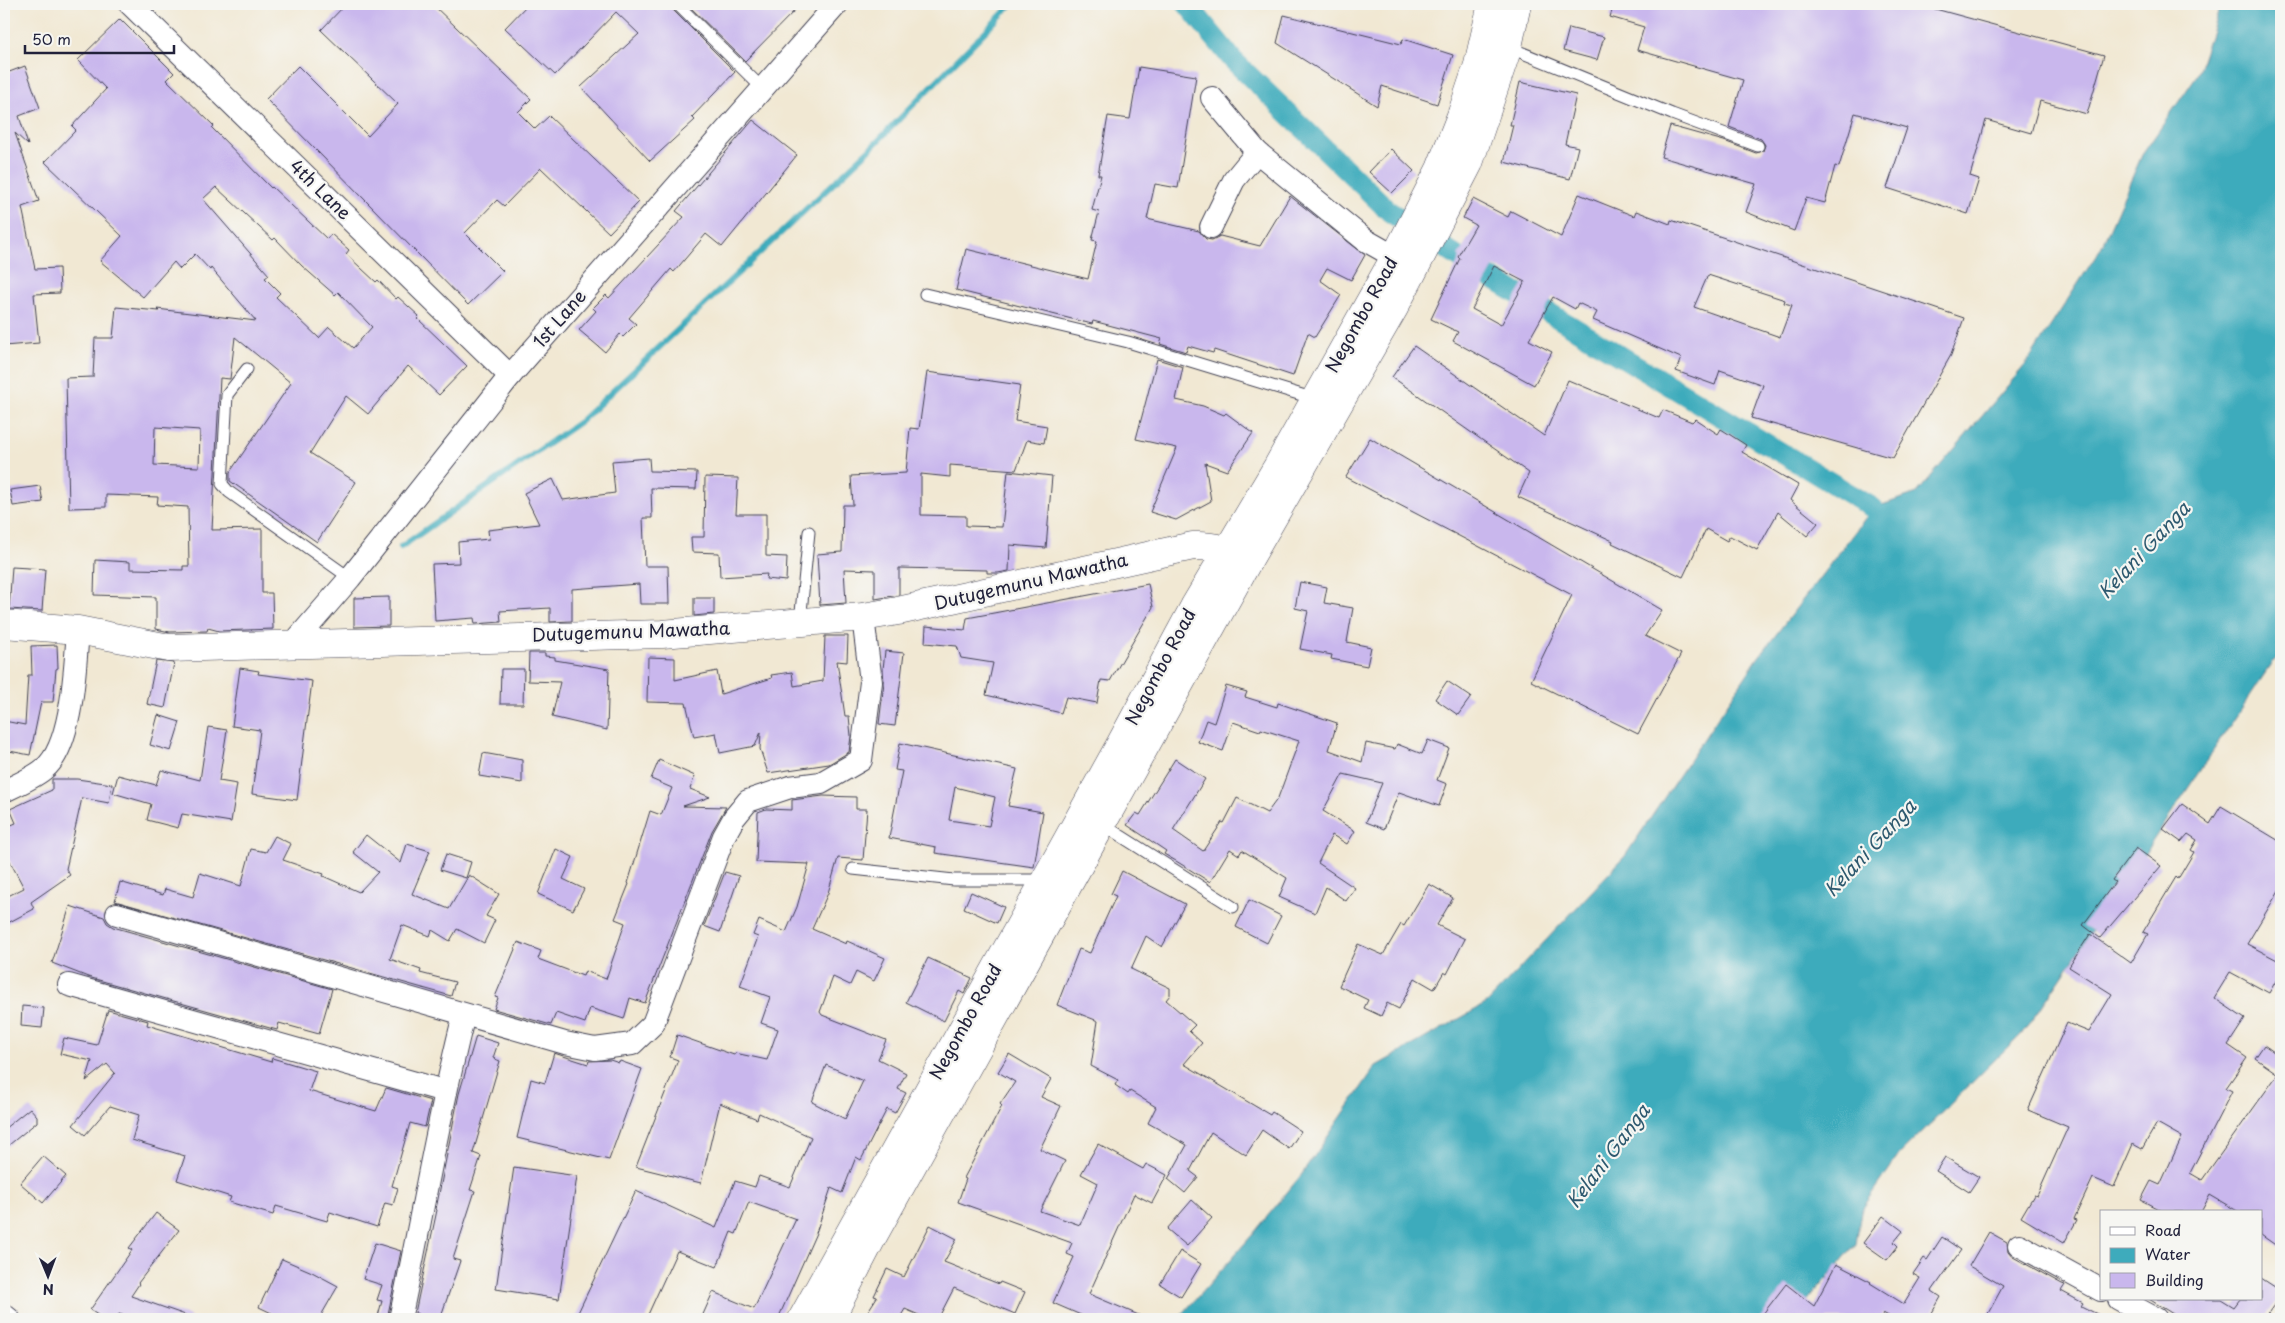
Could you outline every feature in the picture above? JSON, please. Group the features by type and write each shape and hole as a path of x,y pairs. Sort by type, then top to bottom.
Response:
{"main road":[{"name":"Negombo Road","path":"1428,218 1440,169 1465,105 1478,65 1492,4"},
{"name":"Negombo Road","path":"830,1319 882,1220 1102,824 1237,555 1276,469 1315,399 1428,218 1469,163 1508,47 1517,4"},
{"name":"Negombo Road","path":"802,1319 1045,880 1237,555 1394,308 1405,255"},
{"name":"Dutugemunu Mawatha","path":"4,624 78,630 169,648 662,634 863,617 1193,546 1211,545 1237,555"}],"street":[{"name":"4th Lane","path":"130,4 510,376"},
{"name":"1st Lane","path":"293,644 350,578 510,376 837,4"},
{"path":"1212,98 1257,152 1365,240 1405,255"},
{"path":"1211,227 1234,180 1257,152"},
{"path":"117,914 464,1015 595,1049 632,1044 653,1024 724,836 734,818 748,801 790,787 821,783 861,760 871,682 863,617"},
{"path":"4,791 45,768 61,747 73,690 78,630"},
{"path":"69,985 444,1091"},
{"path":"400,1319 420,1227 444,1091 464,1015"},
{"path":"2019,1245 2100,1289"},
{"path":"2121,1300 2156,1319"},
{"path":"4,1315 9,1319"}],"lane":[{"path":"677,4 762,88"},
{"path":"1508,47 1672,114 1758,146"},
{"path":"925,294 1128,342 1315,399"},
{"path":"247,369 227,395 222,484 229,492 350,578"},
{"path":"800,622 809,532"},
{"path":"1102,824 1233,907"},
{"path":"853,869 954,880 1045,880"}],"water":[{"name":"Kelani Ganga","path":"2221,4 2281,4 2281,654 2272,663 2028,1027 1899,1155 1861,1211 1856,1244 1792,1319 1178,1319 1253,1234 1302,1174 1376,1066 1487,1003 1625,856 1758,658 1873,508 1917,493 2026,364 2101,248 2142,155 2197,75"}],"building":[{"path":"346,4 432,4 531,99 518,112 535,129 549,116 639,202 609,233 541,168 504,206 497,200 465,233 503,271 468,305 266,99 298,66 368,136 398,104 321,30"},
{"path":"528,4 670,4 672,9 735,72 692,117 695,120 650,161 581,87 639,34 616,12 555,75 505,28"},
{"path":"687,4 801,4 745,61"},
{"path":"1614,4 1917,4 2104,55 2087,114 2040,101 2031,133 1986,120 1970,176 1979,179 1968,214 1887,188 1907,128 1855,113 1839,167 1835,166 1825,203 1806,198 1794,231 1746,212 1756,184 1661,157 1670,126 1724,141 1756,153 1763,151 1765,145 1761,139 1729,127 1743,80 1637,50 1644,27 1610,17"},
{"path":"1284,15 1401,44 1403,39 1453,55 1437,104 1382,86 1377,106 1277,43"},
{"path":"120,19 174,73 167,80 214,126 212,128 271,188 327,239 331,234 349,250 346,254 376,282 378,280 396,299 398,297 419,316 417,318 467,366 439,395 408,366 368,414 346,396 310,453 356,482 317,542 230,481 230,472 291,383 235,337 230,379 220,378 212,530 262,529 262,593 272,593 273,629 219,631 208,628 207,631 170,632 156,629 156,597 94,595 95,560 130,562 130,569 183,570 183,566 189,566 188,507 157,505 158,497 106,495 106,507 69,508 66,378 93,377 95,338 113,338 116,307 159,311 157,309 256,321 211,268 210,270 195,254 180,269 174,262 143,297 100,261 122,236 45,162 76,130 72,126 106,89 78,60","holes":["216,187 273,240 275,238 302,266 335,295 338,292 372,327 353,348 329,327 319,338 276,297 280,293 265,278 269,275 203,199","155,427 200,430 199,467 154,465"]},
{"path":"1569,28 1604,37 1597,60 1563,51"},
{"path":"25,66 40,108 19,116 28,145 15,133 39,201 22,207 35,269 59,268 60,293 34,294 39,343 4,346 4,74"},
{"path":"1139,67 1196,76 1178,188 1155,184 1147,219 1199,231 1206,239 1212,240 1220,236 1260,246 1290,196 1365,255 1351,280 1327,268 1320,280 1341,295 1315,337 1308,333 1293,376 1214,350 1213,353 1188,346 1186,352 1160,344 1162,339 1093,321 1092,324 956,290 966,249 1088,279 1097,241 1092,240 1099,212 1092,210 1101,175 1098,175 1108,116 1130,119"},
{"path":"1520,82 1576,95 1565,144 1578,147 1570,179 1504,162 1513,125 1510,125"},
{"path":"753,120 797,155 722,247 706,234 674,272 671,269 629,318 636,324 623,337 620,334 605,352 579,330 596,311 593,308 606,295 609,298 684,217 676,211"},
{"path":"1391,149 1414,171 1392,193 1369,172"},
{"path":"1579,194 1634,216 1636,211 1670,224 1671,220 1964,318 1951,355 1893,458 1751,418 1763,385 1720,370 1715,385 1676,371 1681,358 1593,320 1597,312 1578,303 1575,309 1553,297 1529,340 1552,352 1534,385 1453,341 1458,332 1431,319 1460,258 1458,256 1476,225 1463,218 1473,199 1508,217 1511,211 1561,237","holes":["1494,266 1525,282 1501,325 1472,309","1708,275 1785,300 1784,303 1792,305 1780,337 1694,307"]},
{"path":"1414,346 1544,436 1568,380 1659,418 1663,410 1692,422 1695,419 1718,434 1721,429 1746,445 1742,452 1798,485 1790,500 1818,523 1807,536 1778,512 1757,550 1730,536 1727,541 1706,529 1683,577 1612,543 1613,541 1518,497 1529,473 1392,377"},
{"path":"1157,359 1183,367 1176,400 1203,406 1224,415 1226,413 1253,433 1227,471 1205,463 1211,501 1176,520 1150,512 1177,448 1136,439"},
{"path":"927,372 1020,385 1015,421 1047,426 1044,443 1027,440 1016,470 950,465 950,477 921,474 921,515 966,516 966,526 1002,527 1008,471 1052,476 1046,548 1010,545 1009,571 998,573 987,573 987,570 899,568 899,595 875,599 875,570 844,569 846,603 820,605 817,554 842,552 843,505 853,505 851,476 906,473 910,428 919,429"},
{"path":"1370,438 1662,610 1645,636 1681,654 1638,734 1531,681 1572,595 1346,477"},
{"path":"649,458 650,471 697,472 696,489 651,488 652,518 643,518 645,566 668,566 669,604 640,604 639,584 572,589 572,621 550,622 550,608 500,611 501,622 475,624 474,618 435,621 432,564 459,563 458,542 489,539 488,530 539,524 524,493 553,479 563,500 615,493 612,461"},
{"path":"705,477 738,478 736,514 766,514 766,556 787,557 786,581 766,579 767,574 720,577 719,553 692,552 691,537 704,537"},
{"path":"40,486 43,502 13,506 10,490"},
{"path":"12,567 45,569 42,611 9,609"},
{"path":"1300,582 1327,587 1324,603 1353,608 1347,642 1371,647 1367,666 1331,659 1332,655 1300,649 1308,611 1295,608"},
{"path":"1148,584 1153,607 1110,681 1101,680 1097,703 1066,697 1061,713 986,695 993,663 961,658 957,646 925,643 926,626 965,630 967,618"},
{"path":"389,597 389,626 354,627 354,598"},
{"path":"694,598 714,598 714,614 694,616"},
{"path":"825,636 848,636 847,662 837,661 845,716 849,716 851,736 849,752 829,764 768,773 760,749 761,732 755,746 720,753 716,733 694,737 686,703 647,702 648,657 675,658 675,680 717,671 721,694 772,678 771,675 792,672 794,686 823,681"},
{"path":"57,645 58,668 56,669 53,702 41,702 30,755 4,750 4,721 25,725 28,675 32,675 31,646"},
{"path":"885,651 904,653 895,726 879,724 884,683"},
{"path":"529,653 545,653 545,656 555,657 555,660 609,669 607,730 552,717 560,682 528,681"},
{"path":"156,661 174,663 165,708 147,704"},
{"path":"240,668 259,671 258,674 312,681 297,800 252,794 260,730 232,726"},
{"path":"501,669 524,669 523,704 500,704"},
{"path":"1447,681 1471,697 1458,715 1435,699"},
{"path":"1226,686 1247,692 1245,697 1277,707 1278,703 1337,723 1329,750 1362,762 1366,743 1395,749 1397,744 1422,754 1428,740 1449,748 1437,780 1447,784 1439,806 1399,792 1384,829 1366,822 1382,783 1343,774 1323,811 1355,831 1347,844 1332,835 1318,863 1355,888 1346,901 1326,887 1315,913 1279,897 1287,878 1242,850 1239,855 1230,849 1210,882 1164,854 1166,851 1127,825 1136,813 1140,815 1175,759 1205,779 1173,830 1203,851 1222,822 1224,823 1237,798 1267,813 1278,798 1299,741 1233,722 1223,751 1198,742 1206,720 1214,723"},
{"path":"158,715 180,722 171,751 150,745"},
{"path":"208,727 227,730 219,781 237,784 231,822 182,814 178,828 147,820 151,804 113,793 118,775 156,785 161,770 200,780"},
{"path":"900,743 1017,769 1008,806 1043,812 1034,867 935,853 936,847 889,838 902,771 895,770","holes":["955,787 995,797 989,826 949,820"]},
{"path":"483,753 522,760 522,783 479,776"},
{"path":"659,760 695,776 690,789 710,797 683,806 726,807 712,831 645,1003 630,998 624,1019 590,1008 585,1023 556,1013 551,1025 494,1009 498,998 495,997 518,942 541,951 538,959 583,976 585,971 606,979 625,923 615,919 629,884 650,811 661,815 672,788 651,779"},
{"path":"52,779 77,779 112,784 109,803 82,798 66,869 70,875 31,902 34,909 4,925 4,898 24,888 4,850 4,828 16,823 10,809 52,790"},
{"path":"823,796 856,797 856,809 867,809 863,860 838,858 828,893 812,929 846,944 847,941 885,958 874,981 856,972 850,985 833,977 820,1012 822,1015 886,1040 878,1059 906,1073 898,1089 906,1093 895,1113 887,1109 861,1160 856,1157 842,1193 831,1188 816,1233 778,1319 701,1319 713,1292 754,1309 796,1219 749,1202 736,1234 731,1232 717,1267 677,1251 646,1319 575,1319 636,1191 716,1228 735,1181 755,1187 759,1176 790,1187 811,1137 759,1113 757,1119 720,1103 701,1183 636,1167 678,1060 670,1057 677,1035 734,1055 735,1053 767,1060 778,1029 761,1023 770,997 740,986 758,937 753,935 759,920 786,932 797,907 809,864 756,862 758,812 766,809 792,810 792,800","holes":["826,1065 863,1081 845,1119 812,1102"]},
{"path":"2182,804 2210,824 2221,806 2281,842 2281,887 2247,944 2281,962 2281,972 2269,993 2230,972 2214,998 2245,1019 2228,1045 2247,1058 2226,1088 2232,1091 2190,1173 2202,1180 2278,1074 2255,1058 2264,1045 2281,1057 2281,1249 2262,1236 2262,1210 2236,1210 2210,1195 2202,1210 2160,1210 2141,1200 2151,1181 2160,1185 2182,1137 2157,1123 2142,1149 2133,1144 2114,1187 2093,1178 2074,1219 2077,1220 2064,1243 2021,1217 2034,1195 2037,1196 2068,1127 2028,1110 2067,1023 2089,1032 2112,994 2069,967 2090,934 2131,963 2148,934 2143,932 2176,877 2178,879 2194,852 2191,850 2197,840 2188,834 2181,842 2163,829"},
{"path":"366,835 401,863 407,844 430,851 412,894 449,909 469,875 499,894 486,916 495,920 484,943 457,929 450,941 432,930 430,936 402,925 390,959 421,970 420,973 455,982 451,996 115,901 120,882 163,895 165,889 193,897 200,873 241,886 251,849 266,852 275,836 291,844 283,860 324,874 323,876 359,892 378,872 353,852"},
{"path":"2136,848 2161,866 2100,938 2083,925 2115,882 2112,880"},
{"path":"556,849 573,857 563,879 584,889 573,910 538,894"},
{"path":"446,854 471,862 466,878 440,870"},
{"path":"1122,871 1185,904 1162,947 1146,936 1131,969 1170,988 1170,995 1166,1000 1195,1025 1189,1031 1202,1043 1184,1064 1270,1115 1272,1112 1301,1131 1289,1149 1262,1130 1246,1155 1211,1132 1190,1171 1198,1177 1185,1193 1168,1179 1187,1145 1148,1123 1156,1107 1130,1091 1128,1094 1115,1085 1118,1080 1091,1066 1098,1021 1057,1005 1079,949 1090,953 1116,896 1111,894"},
{"path":"725,872 739,876 720,932 704,926"},
{"path":"1429,884 1453,898 1437,925 1465,939 1447,974 1444,972 1434,989 1415,978 1399,1009 1387,1003 1381,1016 1364,1008 1368,1000 1339,986 1358,944 1383,955 1401,924 1404,926"},
{"path":"971,892 1004,907 997,923 964,908"},
{"path":"1249,900 1281,916 1267,943 1236,927"},
{"path":"70,906 104,917 107,923 113,927 332,989 319,1034 279,1023 277,1030 88,977 52,963"},
{"path":"928,958 972,978 964,994 959,991 944,1021 906,1002"},
{"path":"22,1006 44,1008 42,1028 21,1026"},
{"path":"108,1010 148,1021 147,1025 271,1062 272,1058 316,1071 309,1091 376,1111 386,1088 431,1101 425,1127 410,1123 392,1186 398,1188 393,1205 385,1203 377,1227 330,1212 327,1221 276,1206 273,1215 229,1202 231,1197 177,1180 185,1156 132,1140 139,1115 110,1106 85,1135 73,1125 115,1073 107,1064 86,1081 92,1061 60,1054 64,1038 97,1045"},
{"path":"476,1036 498,1043 493,1058 500,1061 473,1153 481,1156 470,1190 475,1191 453,1259 460,1261 440,1319 433,1319 415,1313 459,1094"},
{"path":"554,1053 588,1064 589,1061 610,1060 619,1063 620,1061 642,1069 609,1160 517,1138 531,1079 545,1083"},
{"path":"1009,1054 1051,1079 1041,1097 1061,1106 1040,1149 1065,1161 1040,1211 1080,1225 1098,1183 1081,1174 1098,1144 1143,1169 1146,1164 1167,1175 1152,1203 1134,1194 1089,1294 1148,1319 1090,1319 1053,1303 1074,1257 1067,1254 1072,1243 958,1202 966,1179 964,1178 1002,1106 1000,1104 1015,1082 998,1072"},
{"path":"30,1108 37,1116 37,1122 4,1149 4,1129"},
{"path":"43,1156 66,1176 43,1203 20,1183"},
{"path":"1945,1157 1979,1177 1969,1192 1936,1171"},
{"path":"514,1167 577,1176 559,1299 496,1289"},
{"path":"1192,1200 1212,1218 1187,1246 1167,1229"},
{"path":"156,1213 179,1230 138,1283 131,1296 191,1317 190,1319 134,1319 119,1314 115,1319 104,1319 90,1310 132,1250 129,1248"},
{"path":"1883,1216 1903,1231 1894,1242 1898,1246 1887,1260 1863,1243"},
{"path":"930,1225 957,1239 944,1262 999,1284 1000,1282 1025,1292 1015,1314 954,1288 938,1319 928,1319 905,1309 899,1319 863,1319 877,1297 874,1296 887,1269 904,1277"},
{"path":"1989,1232 2007,1242 2008,1251 2013,1257 2065,1285 2061,1291 2083,1303 2081,1306 2107,1319 1985,1319 2003,1286 1969,1266"},
{"path":"1942,1237 1961,1250 1932,1291 1941,1297 1929,1318 1931,1319 1894,1319 1883,1313 1880,1319 1759,1319 1786,1284 1814,1306 1836,1264 1871,1282 1904,1304 1920,1278 1913,1274 1924,1258 1927,1260"},
{"path":"375,1243 401,1251 387,1319 378,1316 382,1301 377,1300 382,1285 363,1279"},
{"path":"1180,1251 1201,1264 1181,1297 1160,1284"},
{"path":"282,1259 338,1286 319,1319 284,1319 259,1307"},
{"path":"2262,1279 2281,1291 2281,1295 2264,1319 2181,1319 2151,1300 2223,1300 2234,1307 2239,1300 2262,1300"}],"waterway":[{"path":"401,547 581,421 870,149 1012,4"},
{"path":"1187,4 1233,60 1390,212 1483,273 1873,508"}]}
